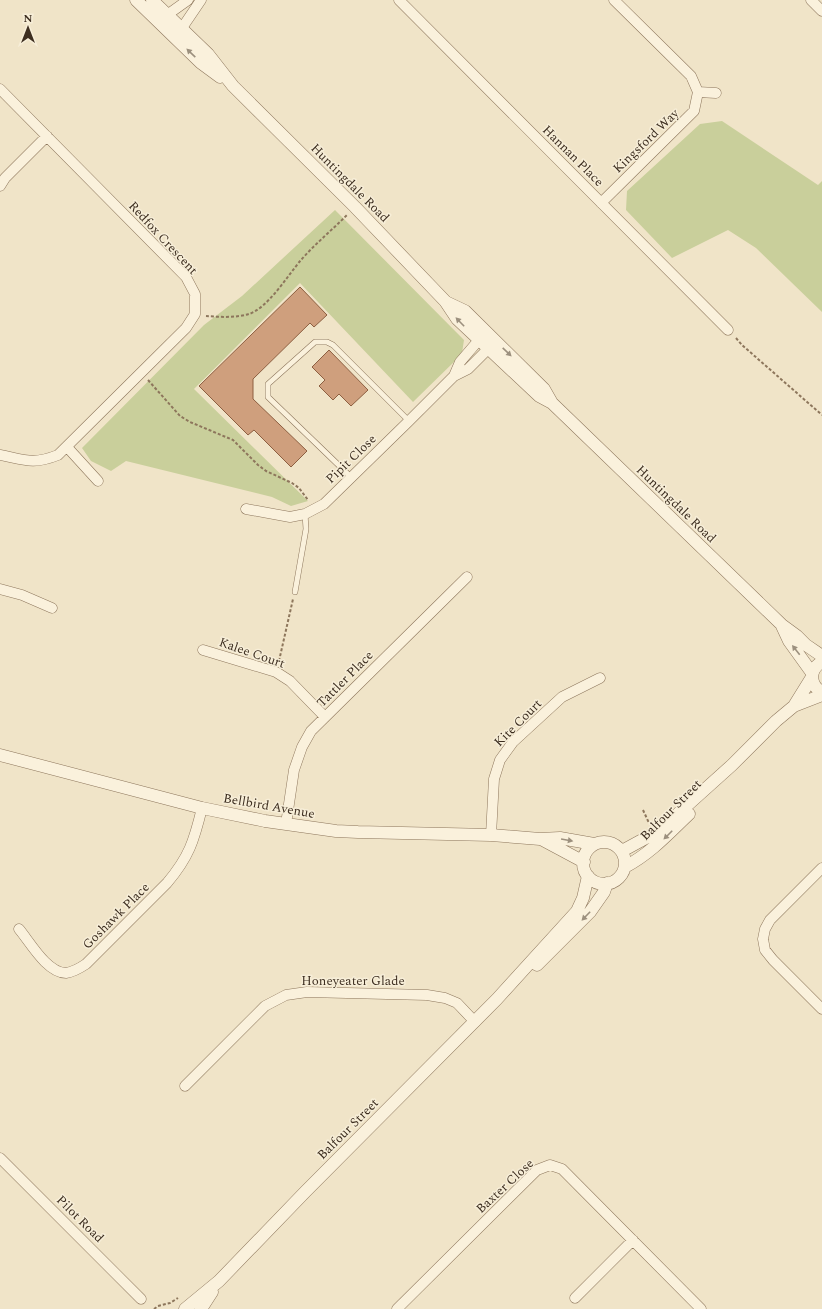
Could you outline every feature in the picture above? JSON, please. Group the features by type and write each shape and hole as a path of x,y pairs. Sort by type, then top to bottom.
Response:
{"street":[{"name":"Huntingdale Road","path":"136,0 164,19 178,32 202,63 233,86 355,207 445,301 457,319 482,335 539,396 552,403 782,625 822,656"},
{"name":"Huntingdale Road","path":"152,0 164,19"},
{"path":"164,19 188,0"},
{"path":"178,32 201,0"},
{"name":"Hannan Place","path":"399,0 728,330"},
{"path":"614,0 691,76 698,92 716,93"},
{"path":"811,0 822,11"},
{"name":"Redfox Crescent","path":"0,89 186,277 196,294 195,314"},
{"name":"Kingsford Way","path":"601,203 694,112 698,92"},
{"path":"0,186 5,178 47,136"},
{"path":"0,455 30,462 44,461 58,455 186,328 195,314"},
{"name":"Pipit Close","path":"454,376 460,362 482,335"},
{"name":"Pipit Close","path":"246,509 290,517 305,514 324,504 454,376 468,369 492,345"},
{"path":"67,447 98,481"},
{"name":"Tattler Place","path":"286,824 294,770 302,747 311,731 467,577"},
{"path":"0,589 22,595 52,608"},
{"name":"Huntingdale Road","path":"782,625 789,641 798,652 812,675 813,683 816,688 822,692"},
{"name":"Kalee Court","path":"203,650 276,672 290,681 325,717"},
{"name":"Balfour Street","path":"794,706 816,666 822,662"},
{"name":"Kite Court","path":"491,835 494,779 500,760 513,742 562,697 600,678"},
{"name":"Balfour Street","path":"622,851 655,833 732,765 776,721 794,706 822,695"},
{"name":"Bellbird Avenue","path":"0,755 202,808 258,820 336,831 491,835 540,839 560,838 594,844"},
{"name":"Balfour Street","path":"497,999 529,973 590,912 604,892 607,883 613,882 619,878 625,867 639,860 661,842 706,797 732,765"},
{"name":"Goshawk Place","path":"19,929 45,962 55,970 65,973 77,971 86,964 178,871 192,847 202,808"},
{"name":"Bellbird Avenue","path":"540,839 584,862"},
{"path":"584,862 587,852 594,844 606,842 618,847 622,851 625,867"},
{"name":"Balfour Street","path":"185,1309 220,1280 305,1192 475,1022 577,911 583,898 588,876 585,870 584,862"},
{"path":"822,868 770,920 765,929 763,939 765,950 773,960 822,1009"},
{"path":"588,876 600,883 607,883"},
{"name":"Honeyeater Glade","path":"185,1086 265,1006 286,995 307,992 427,995 445,998 457,1003 475,1022"},
{"name":"Pilot Road","path":"0,1158 141,1299"},
{"name":"Baxter Close","path":"398,1309 537,1170 550,1165 562,1169 701,1309"},
{"path":"575,1298 633,1240"},
{"name":"Balfour Street","path":"201,1309 220,1280"}],"lane":[{"path":"351,477 268,397 268,384 315,342 327,342 333,345 409,421"},
{"path":"295,592 306,528 305,514"}],"path":[{"path":"195,314 208,316 240,316 256,311 282,285 302,259 355,207"},
{"path":"728,330 742,345 822,415"},
{"path":"141,373 159,391 180,416 190,422 232,440 258,466 299,488 315,509"},
{"path":"276,672 295,592"},
{"path":"154,1309 158,1306 170,1304 179,1298"}],"green space":[{"path":"722,121 818,185 822,181 822,312 756,248 728,230 672,258 626,210 627,191 700,124"},
{"path":"335,210 464,340 462,353 458,358 413,402 300,283 194,389 308,501 291,506 272,497 126,461 111,471 91,461 82,448 204,325 242,296"}],"building":[{"path":"300,287 327,315 314,327 310,323 253,379 253,399 307,451 291,467 254,430 248,435 199,386"},
{"path":"329,350 368,390 351,406 339,394 333,400 319,386 325,380 312,367"}]}
